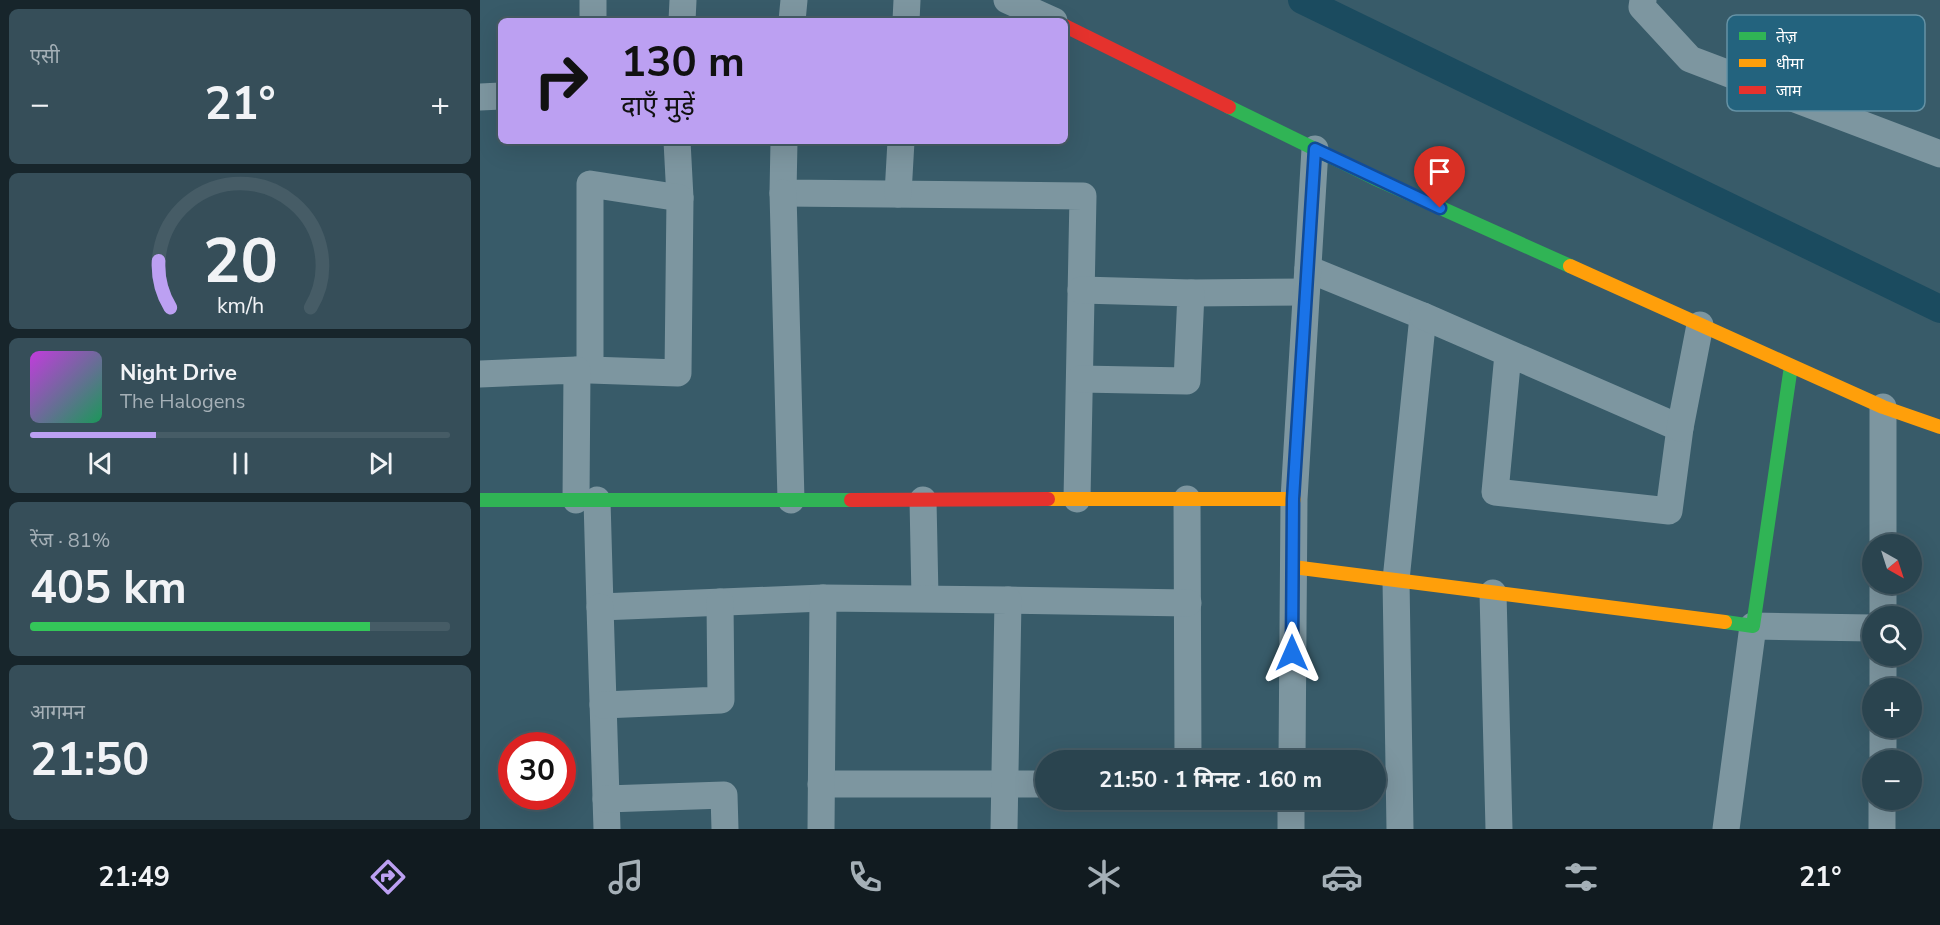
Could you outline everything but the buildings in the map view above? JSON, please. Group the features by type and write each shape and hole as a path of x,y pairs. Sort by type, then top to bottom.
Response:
{"street":[{"path":"593,0 593,18"},
{"path":"682,18 683,0"},
{"path":"792,18 794,0"},
{"path":"906,0 906,18"},
{"path":"1007,0 1047,18"},
{"path":"1643,0 1642,7 1690,59 1727,73"},
{"path":"1068,27 1315,149 1883,407 1940,427"},
{"path":"480,97 498,96"},
{"path":"1827,111 1940,154"},
{"path":"480,374 583,370 678,373 680,198 677,144"},
{"path":"784,144 783,193 791,500"},
{"path":"898,194 901,144"},
{"path":"1292,750 1293,499 1315,149"},
{"path":"607,829 600,607 587,500 583,370 590,184 680,198"},
{"path":"783,193 1083,196 1077,499"},
{"path":"1082,290 1191,293 1307,280 1422,316 1680,428"},
{"path":"1080,379 1187,381 1191,293"},
{"path":"1400,829 1396,580 1422,316"},
{"path":"1508,354 1495,492 1669,511 1680,428 1700,325"},
{"path":"1726,829 1791,366"},
{"path":"1883,407 1883,534"},
{"path":"1187,499 1188,750"},
{"path":"480,500 1293,499"},
{"path":"923,500 925,597"},
{"path":"1293,567 1753,626 1862,628"},
{"path":"1493,593 1499,829"},
{"path":"600,607 823,598 925,597 1188,603"},
{"path":"820,829 823,598"},
{"path":"1004,829 1008,600"},
{"path":"603,705 722,699 720,602"},
{"path":"821,784 1035,784"},
{"path":"606,800 724,795 725,829"},
{"path":"1291,810 1291,829"},
{"path":"1882,810 1882,829"}],"waterway":[{"path":"1302,0 1940,309"}],"traffic: fast":[{"path":"1229,107 1374,178 1570,266"},
{"path":"1725,622 1753,626 1791,366"},
{"path":"480,500 851,500"}],"traffic: slow":[{"path":"1570,266 1883,407 1940,427"},
{"path":"1048,499 1294,499"},
{"path":"1293,567 1725,622"}],"traffic: jam":[{"path":"1068,27 1229,107"},
{"path":"851,500 1048,499"}],"route":[{"path":"1292,653 1293,499 1315,149 1440,208"}]}
